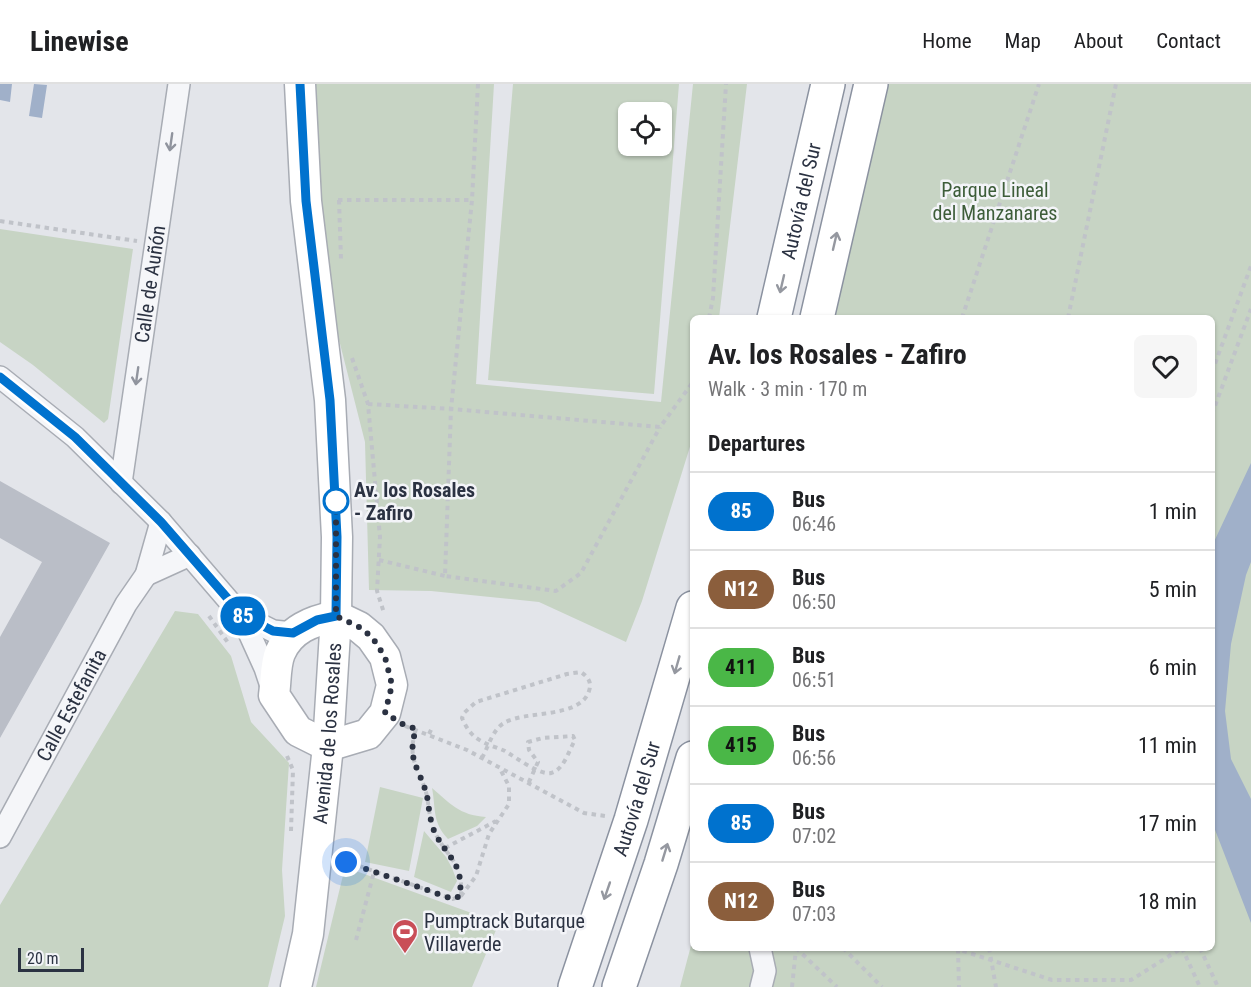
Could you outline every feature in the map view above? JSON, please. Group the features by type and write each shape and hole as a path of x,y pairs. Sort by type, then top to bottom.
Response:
{"highway":[{"name":"Autovía del Sur","path":"775,315 828,84"},
{"path":"818,315 871,84"},
{"name":"Autovía del Sur","path":"575,987 631,820 690,618"},
{"path":"619,987 661,864 690,768"}],"street":[{"name":"Calle de Auñón","path":"121,483 179,84"},
{"name":"Avenida de los Rosales","path":"296,987 308,934 328,746 336,616 337,537 330,400 306,201 300,84"},
{"path":"0,377 75,437 161,522 242,615 274,695 298,731 328,746 368,734 385,713 392,685 385,657 372,637 359,627 336,616 317,620 293,633 279,654 274,695"},
{"name":"Calle Estefanita","path":"0,835 126,604 146,575 161,522"},
{"path":"146,575 190,555"},
{"path":"242,615 273,631 293,633"},
{"path":"761,951 765,971 761,987"}],"path":[{"path":"445,576 451,409 472,200 478,84"},
{"path":"710,315 713,298 726,84"},
{"path":"963,315 1040,84"},
{"path":"1069,315 1116,84"},
{"path":"329,200 472,200"},
{"path":"339,200 341,259"},
{"path":"0,221 156,243"},
{"path":"1215,364 1251,266"},
{"path":"1215,406 1251,309"},
{"path":"350,352 368,404 380,537 377,591 387,621"},
{"path":"379,560 445,576 556,591 581,573 660,427 690,386"},
{"path":"368,404 660,427"},
{"path":"209,615 234,651"},
{"path":"482,758 489,744 496,730 504,723 581,703 588,694 590,684 588,677 581,672 567,674 476,702 464,713 462,718 465,725 476,738 489,744 536,769 544,773 552,773 559,768 574,740 573,736 543,738 528,742 529,750 538,762 536,769 528,784"},
{"path":"409,716 404,725 467,750 584,813 605,816"},
{"path":"429,734 432,728"},
{"path":"416,729 412,746 413,763 426,794 434,831 444,849 456,862 460,874 460,896"},
{"path":"282,749 293,770 291,832"},
{"path":"340,860 453,899 460,896 476,876 489,834 509,804 508,786 500,768"},
{"path":"444,849 499,819"},
{"path":"356,940 374,872"},
{"path":"792,987 796,951"},
{"path":"799,951 837,987"},
{"path":"846,951 882,987"},
{"path":"956,951 959,987"},
{"path":"965,951 1052,980 1131,980 1177,951"},
{"path":"990,951 996,987"},
{"path":"1183,951 1200,987"},
{"path":"1201,951 1218,987"}],"green space":[{"path":"313,84 494,84 476,384 661,402 693,84 747,84 719,315 690,315 690,447 642,601 626,642 539,602 431,591 369,590 365,442 335,324 311,143"},
{"path":"513,84 679,84 654,394 488,380"},
{"name":"Parque Lineal del Manzanares","path":"888,84 1251,84 1251,987 680,987 690,949 1215,951 1215,315 828,315"},
{"path":"0,229 133,249 108,419 104,423 33,365 0,342"},
{"path":"175,611 198,614 231,656 251,722 289,763 282,870 285,916 268,987 0,987 0,905"},
{"path":"380,787 423,798 409,871 365,862"},
{"path":"432,788 462,811 486,817 477,826 448,839 437,821"},
{"path":"424,831 446,857 452,868 457,881 451,892 414,877"},
{"name":"Pumptrack Butarque Villaverde","path":"345,867 499,923 472,987 316,987"}],"water":[{"path":"0,84 12,84 10,102 0,100"},
{"path":"34,84 47,85 42,118 29,116"},
{"path":"1251,463 1251,562 1231,644 1225,711 1231,759 1251,799 1251,923 1215,830 1215,540"}],"building":[{"path":"0,481 110,543 0,738 0,637 42,562 0,538"}],"bus line":[{"name":"85","path":"0,377 75,437 161,522 242,615 273,631 293,633 317,620 336,616 336,500 330,400 306,201 300,84"}],"place":[{"name":"Av. los Rosales - Zafiro","path":"336,501"},
{"name":"Pumptrack Butarque Villaverde","path":"405,955"}],"route":[{"path":"336,501 336,616 359,627 372,637 385,657 392,685 385,713 404,725 416,729 412,741 413,763 422,781 434,831 444,849 456,862 460,874 460,896 453,899 346,862"}]}
